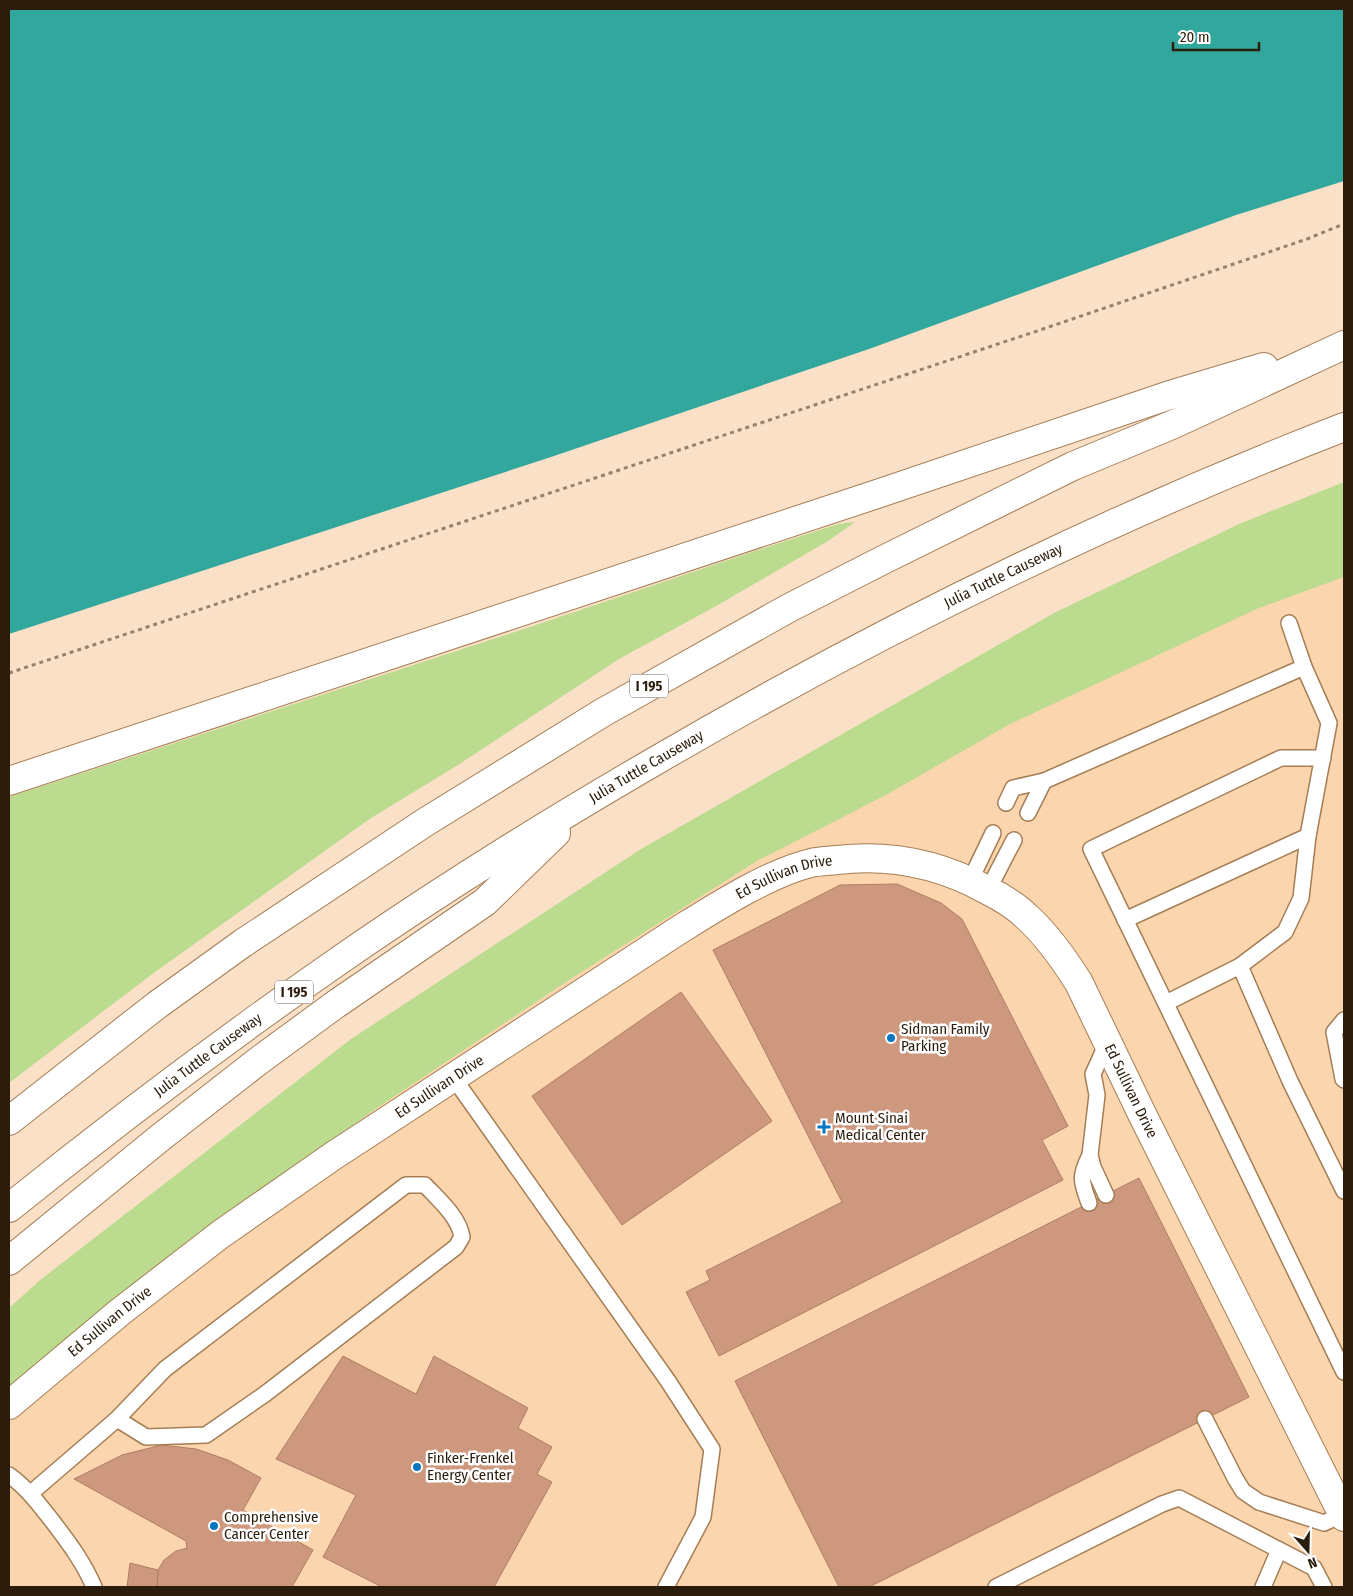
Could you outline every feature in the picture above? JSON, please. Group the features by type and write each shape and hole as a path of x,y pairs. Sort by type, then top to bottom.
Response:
{"main road":[{"path":"9,781 1170,395 1344,344"},
{"name":"I 195","path":"9,1121 157,1005 243,943 424,823 610,708 789,608 883,560 1073,466 1174,424 1344,344"},
{"name":"Julia Tuttle Causeway","path":"9,1208 164,1087 328,968 485,864 727,719 863,645 1149,507 1344,427"},
{"path":"9,1261 154,1142 257,1062 336,1004 485,902 594,797"},
{"name":"Ed Sullivan Drive","path":"9,1405 120,1312 206,1245 333,1156 704,914 785,872 812,862 881,858 911,861 944,870 979,886 1027,917 1066,962 1079,983 1343,1516"}],"lane":[{"path":"1166,1003 1240,966 1285,932 1301,898 1308,836 1329,723 1304,667 1289,622"},
{"path":"1006,803 1013,788 1044,781 1304,667"},
{"path":"1323,758 1280,758 1091,849 1344,1372"},
{"path":"1028,813 1044,781"},
{"path":"979,886 993,833"},
{"path":"1125,920 1308,836"},
{"path":"979,886 1014,840"},
{"path":"1240,966 1290,1082 1344,1191"},
{"path":"1344,1020 1334,1032 1344,1080"},
{"path":"1106,1195 1093,1168 1090,1155 1097,1095 1093,1074 1107,1042"},
{"path":"453,1077 662,1373 712,1449 703,1517 666,1587"},
{"path":"1089,1204 1082,1183 1082,1170 1090,1155"},
{"path":"31,1493 117,1419 164,1369 406,1185 425,1185 460,1226 462,1238 456,1247 266,1394 206,1435 146,1437 117,1419"},
{"path":"1205,1419 1243,1491 1259,1502 1324,1523 1343,1516"},
{"path":"9,1475 31,1493 75,1552 88,1572 94,1587"},
{"path":"996,1587 1162,1504 1179,1498 1314,1568 1324,1587"},
{"path":"1264,1587 1280,1550"}],"path":[{"path":"9,673 1034,332 1307,239 1344,224"}],"shaded area":[{"name":"Mount Sinai Medical Center","path":"1344,558 1344,1587 9,1587 9,1354 725,854"}],"green space":[{"path":"1344,482 1344,577 1259,608 1010,724 886,795 757,861 572,978 374,1110 148,1273 9,1388 9,1308 39,1281 351,1039 641,849 1054,613 1239,524"},
{"path":"855,522 828,541 718,605 619,659 458,765 371,818 155,972 9,1083 9,797 527,628 838,524"}],"water":[{"path":"9,9 1344,9 1344,181 1236,215 869,349 551,457 9,634"}],"building":[{"name":"Sidman Family Parking","path":"897,884 941,903 962,919 1068,1126 1042,1140 1063,1180 719,1356 686,1292 710,1280 706,1271 842,1202 713,950 840,885"},
{"path":"681,992 772,1121 622,1225 532,1096"},
{"path":"1139,1178 1249,1397 869,1587 839,1587 735,1381"},
{"name":"Finker-Frenkel Energy Center","path":"343,1356 416,1394 434,1356 528,1408 518,1428 552,1447 537,1474 552,1482 494,1587 382,1587 323,1557 356,1495 276,1459"},
{"name":"Comprehensive Cancer Center","path":"162,1445 196,1449 228,1460 261,1478 243,1510 313,1550 292,1587 157,1587 158,1570 164,1560 176,1551 187,1548 186,1541 74,1479 122,1455"},
{"path":"130,1563 158,1570 157,1587 127,1587"}],"place":[{"name":"Sidman Family Parking","path":"891,1038"},
{"name":"Mount Sinai Medical Center","path":"824,1127"},
{"name":"Finker-Frenkel Energy Center","path":"417,1467"},
{"name":"Comprehensive Cancer Center","path":"214,1526"}]}
